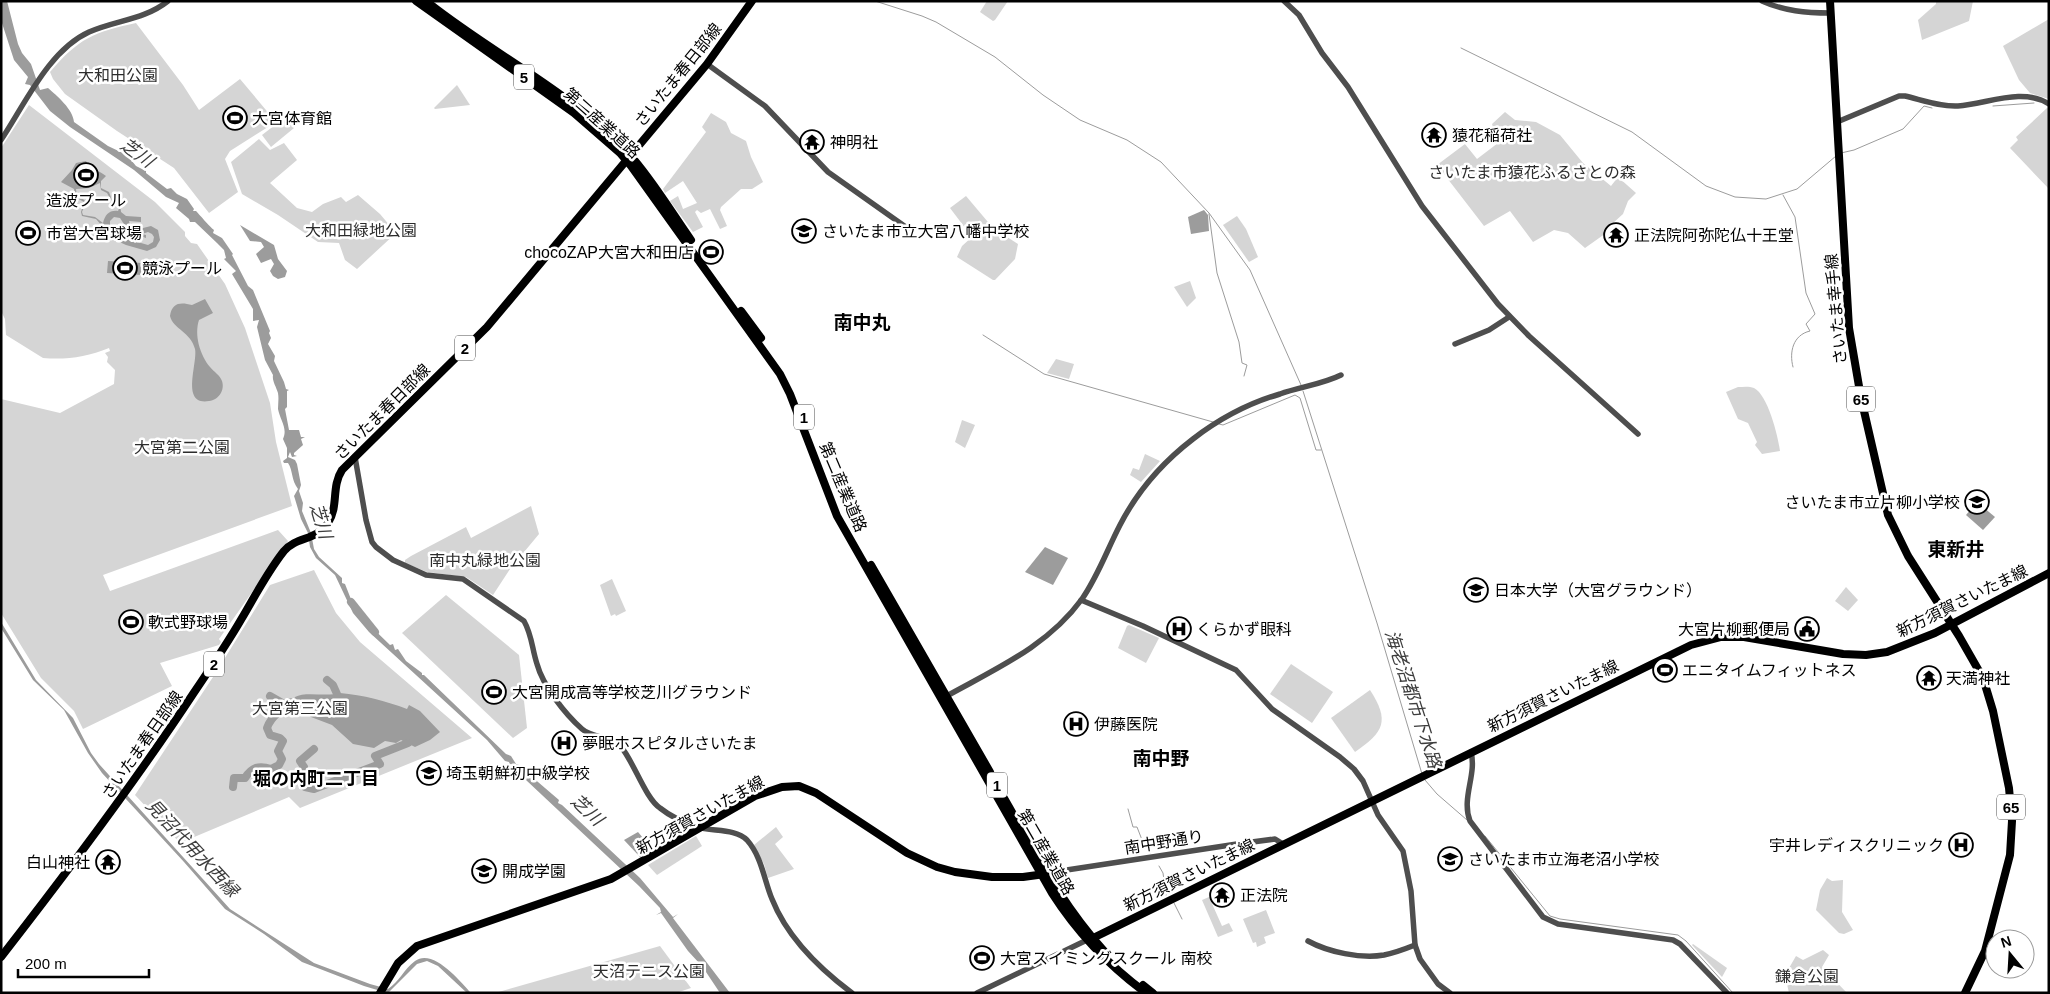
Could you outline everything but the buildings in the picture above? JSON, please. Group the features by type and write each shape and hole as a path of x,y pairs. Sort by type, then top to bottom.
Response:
{"main road":[{"name":"第二産業道路","path":"416,1 569,109 628,157"},
{"name":"第二産業道路","path":"426,1 572,104 628,157 783,371 794,392 841,513 1060,905 1119,972 1146,993"},
{"name":"さいたま春日部線","path":"1,957 124,796 214,663 285,550 294,543 316,536 323,530 333,515 335,508 334,488 339,475 487,327 707,64 752,1"},
{"name":"さいたま幸手線","path":"1830,1 1849,328 1882,491 1888,515 1899,539 1978,668 1988,693 2009,788 2012,822 2010,855 1985,951 1964,993"},
{"name":"新方須賀さいたま線","path":"1090,939 1666,656 1699,642 1721,637 1744,637 1843,654 1866,654 1899,648 1952,624 2049,573"},
{"name":"新方須賀さいたま線","path":"382,989 392,970 404,956 422,944 614,878 762,793 782,786 799,786 826,799 907,853 937,866 955,872 992,877 1044,874"},
{"name":"第二産業道路","path":"1090,939 1122,968 1154,993"}],"street":[{"path":"1,140 43,75 62,50 83,35 101,27 140,16 168,1"},
{"path":"1284,1 1299,15 1322,53 1348,87 1422,206 1509,317 1638,434"},
{"path":"1762,1 1785,10 1830,13"},
{"path":"707,64 765,106 828,172 910,230"},
{"path":"1837,122 1899,96 1953,106 2022,97 2035,98 2049,104"},
{"path":"1455,344 1489,330 1509,317"},
{"path":"944,698 1008,664 1060,625 1081,600 1099,571 1128,511 1151,478 1180,450 1211,426 1252,404 1342,375"},
{"path":"355,457 366,520 372,542 376,547 393,560 426,575 463,579 524,621 530,632 537,667 562,708 583,731 619,744 658,807 698,828 737,834 746,839 758,858 772,900 795,938 821,968 852,993"},
{"path":"1081,600 1236,670 1272,709 1348,763 1359,774 1378,815 1403,851 1411,891 1414,945 1420,959 1432,976 1438,984 1450,993"},
{"path":"1471,752 1473,760 1467,803 1470,821 1543,917 1558,924 1673,940 1680,944 1727,993"},
{"name":"南中野通り","path":"1044,874 1256,842 1275,840 1283,844"},
{"path":"977,993 1090,939"},
{"path":"1308,940 1317,946 1359,956 1384,955 1414,945"}],"green space":[{"path":"987,1 1008,1 993,21 980,12"},
{"path":"1936,1 1973,1 1969,21 1922,40 1918,20 1936,4"},
{"path":"2049,19 2049,99 2030,93 2019,80 2003,46"},
{"name":"大和田公園","path":"136,23 183,85 199,110 240,79 276,122 230,151 225,159 238,192 209,213 174,168 65,94 50,72 70,51 88,38 98,33"},
{"path":"457,85 470,105 435,109 434,108"},
{"name":"大宮第二公園","path":"29,105 155,202 185,232 185,236 191,243 197,244 225,284 245,328 270,403 276,442 292,506 103,575 110,591 278,530 288,541 219,639 221,642 219,645 160,663 172,686 83,729 74,711 41,678 1,613 1,399 60,413 114,384 115,370 107,362 108,357 105,353 110,351 109,348 93,354 76,357 60,359 43,358 6,335 5,319 1,311 1,148"},
{"path":"2047,108 2049,109 2049,189 2010,148 2018,140 2016,137"},
{"name":"さいたま市猿花ふるさとの森","path":"1505,112 1515,120 1536,122 1560,135 1583,163 1611,186 1618,177 1636,193 1628,201 1623,214 1612,224 1609,231 1585,248 1568,233 1554,230 1533,242 1510,211 1484,226 1437,165 1465,144 1477,159 1498,143 1492,124"},
{"path":"711,113 726,122 731,133 746,141 751,157 763,182 752,189 741,189 721,207 720,210 727,226 720,229 710,209 701,213 697,210 695,212 703,227 693,232 670,201 678,196 683,209 697,203 683,181 665,193 663,189 706,132 702,127"},
{"path":"284,118 294,128 271,147 262,135"},
{"name":"大和田緑地公園","path":"259,139 270,150 284,143 297,160 270,183 297,208 312,212 323,204 341,197 346,202 358,195 380,214 396,233 357,269 345,260 339,243 318,242 242,194 231,162"},
{"path":"966,196 993,228 1018,244 1015,259 995,280 957,257 962,246 972,237 950,208"},
{"path":"1237,216 1246,229 1258,257 1249,262 1223,225"},
{"path":"1190,281 1196,298 1187,307 1174,287"},
{"path":"1056,359 1074,364 1069,379 1047,373"},
{"path":"1738,387 1754,388 1764,399 1775,426 1780,451 1762,454 1755,445 1757,442 1748,423 1738,419 1726,392"},
{"path":"962,420 975,425 965,448 955,442"},
{"path":"1145,454 1160,461 1141,482 1130,475 1133,468 1139,470"},
{"name":"南中丸緑地公園","path":"531,506 539,534 510,569 493,595 466,577 427,572 405,563 405,560 411,556 466,527 471,538"},
{"name":"大宮第三公園","path":"314,570 336,613 360,642 472,738 300,808 289,797 180,843 135,795 215,674 270,585"},
{"path":"612,579 626,611 616,616 615,614 611,616 600,585"},
{"path":"1846,587 1858,600 1848,611 1835,601"},
{"name":"大宮開成高等学校芝川グラウンド","path":"446,595 519,655 527,728 513,738 402,633"},
{"path":"1129,625 1159,638 1146,663 1118,648"},
{"path":"1291,664 1333,692 1312,723 1270,694"},
{"path":"1370,690 1380,710 1381,725 1378,732 1355,752 1331,718"},
{"path":"776,827 783,837 775,844 794,869 768,878 764,864 754,845"},
{"path":"696,836 702,846 657,875 648,865"},
{"path":"1827,878 1832,881 1843,880 1842,912 1853,930 1844,934 1839,933 1816,910 1820,890"},
{"path":"1209,897 1222,926 1229,923 1233,931 1218,937 1202,900"},
{"path":"1266,910 1275,933 1264,937 1266,943 1257,947 1256,942 1253,943 1243,919"},
{"path":"1692,945 1727,968 1722,977"},
{"name":"天沼テニス公園","path":"660,946 691,988 676,993 495,993"},
{"name":"鎌倉公園","path":"1823,950 1829,955 1822,967 1847,993 1789,993 1785,975 1796,956 1803,960"}],"shaded area":[{"path":"1,1 7,1 18,44 22,53 31,64 40,90 48,88 68,108 74,122 108,146 127,155 136,166 146,171 146,173 167,189 171,188 177,194 187,199 194,209 193,211 196,211 214,230 213,233 222,238 233,254 248,286 253,290 270,331 271,338 268,344 275,356 274,361 286,389 289,390 287,391 287,407 285,409 289,430 299,430 301,437 305,437 301,439 303,445 294,453 297,456 292,457 290,452 288,457 295,460 297,464 301,485 299,491 303,503 302,511 311,533 314,549 319,557 342,578 342,583 345,584 356,612 390,645 393,644 395,650 398,649 406,661 422,673 506,754 511,756 516,764 523,766 527,772 534,771 529,776 559,800 558,803 640,878 673,917 678,914 673,918 730,993 720,993 702,966 695,968 700,964 688,951 661,913 656,915 661,912 660,908 639,886 509,762 505,761 487,740 369,632 353,613 335,575 316,558 310,547 308,533 301,519 294,496 298,489 290,466 283,461 287,458 287,448 283,439 285,431 278,409 278,393 273,375 265,360 257,327 259,320 253,321 253,309 232,274 236,271 224,259 226,258 224,250 195,222 190,222 176,208 179,203 166,197 134,170 70,127 50,111 30,85 25,84 28,77 14,60 1,20"},
{"path":"86,161 92,168 106,176 101,181 101,188 109,192 112,200 120,203 121,212 126,216 141,217 141,222 129,221 130,225 139,229 151,226 158,230 160,240 156,247 147,251 126,245 113,239 96,219 82,216 81,212 84,202 75,197 74,189 61,182 76,163","holes":["100,183 101,190 107,193 111,200 120,206 118,211 112,211 108,214 103,223 95,217 83,215 82,212 86,202 77,197 76,189 89,188","114,217 120,218 129,232 146,238 146,235 142,234 148,232 152,234 154,237 153,242 148,245 127,239 110,225 110,221"]},
{"path":"1204,210 1208,215 1209,231 1191,234 1188,217"},
{"path":"240,225 274,245 278,259 287,271 285,277 278,279 273,276 270,271 274,264 271,259 261,263 256,254 264,247 261,242 250,241"},
{"name":"競泳プール","path":"108,261 142,263 141,275 107,273"},
{"path":"205,299 213,313 199,320 197,332 199,345 206,362 220,377 223,384 222,391 216,399 200,401 195,397 192,382 195,355 193,343 170,316 173,308 178,304 192,305"},
{"path":"1977,502 1995,517 1983,530 1966,515"},
{"path":"1045,547 1068,558 1053,585 1025,572"},
{"path":"1,622 36,680 73,718 91,753 99,764 230,909 314,963 370,984 388,989 415,961 422,958 438,962 471,993 467,993 438,966 427,961 417,964 389,992 364,986 302,962 264,934 225,909 102,773 88,753 64,710 33,680 1,628"},
{"path":"340,693 391,703 407,709 409,705 420,711 440,732 430,740 415,747 401,740 396,743 385,741 374,748 353,744 332,725 311,717 293,702 295,697 299,695"},
{"path":"638,832 653,850 640,857 624,840"}],"waterway":[{"path":"875,1 936,22 995,57 1043,95 1080,120 1127,140 1161,162 1209,213 1250,270 1301,385"},
{"path":"1461,48 1632,132 1706,186 1735,197 1766,199 1797,189 1836,156"},
{"path":"1993,106 2034,103"},
{"path":"1841,153 1854,150 1903,129 1924,106 1932,108"},
{"path":"1783,195 1795,217 1806,293 1815,314 1806,324 1810,331 1804,333 1796,340 1792,350 1793,367"},
{"path":"1209,214 1217,273 1239,342 1242,363 1247,365 1244,376"},
{"path":"983,335 1044,374 1213,422"},
{"name":"海老沼都市下水路","path":"1303,391 1377,623 1422,774"},
{"path":"1219,424 1223,425 1295,395 1300,398 1316,450 1321,450"},
{"name":"芝川","path":"351,602 375,632"},
{"path":"327,680 333,685 337,694"},
{"path":"270,696 284,704 293,702"},
{"path":"233,787 234,778 245,778 250,771 256,768 271,769 279,765 282,759 278,751 283,741 270,735 267,728 274,716 286,704"},
{"path":"314,749 300,761 304,767 297,777 305,787 314,789 380,764 375,756 408,743"},
{"name":"海老沼都市下水路","path":"1425,780 1437,794 1467,820"},
{"path":"1128,809 1133,827 1137,827 1144,845 1150,853"},
{"name":"海老沼都市下水路","path":"1485,836 1550,916 1678,935 1686,941 1733,993"},
{"path":"1159,866 1163,873 1166,895"},
{"path":"1174,903 1182,919"}],"place":[{"name":"大宮体育館","path":"235,118"},
{"name":"猿花稲荷社","path":"1434,135"},
{"name":"神明社","path":"812,142"},
{"name":"造波プール","path":"86,175"},
{"name":"さいたま市立大宮八幡中学校","path":"804,231"},
{"name":"市営大宮球場","path":"28,233"},
{"name":"正法院阿弥陀仏十王堂","path":"1616,235"},
{"name":"chocoZAP大宮大和田店","path":"711,252"},
{"name":"競泳プール","path":"125,268"},
{"name":"さいたま市立片柳小学校","path":"1977,502"},
{"name":"日本大学（大宮グラウンド）","path":"1476,590"},
{"name":"軟式野球場","path":"131,622"},
{"name":"くらかず眼科","path":"1179,629"},
{"name":"大宮片柳郵便局","path":"1807,629"},
{"name":"エニタイムフィットネス","path":"1665,670"},
{"name":"天満神社","path":"1929,678"},
{"name":"大宮開成高等学校芝川グラウンド","path":"494,692"},
{"name":"伊藤医院","path":"1076,724"},
{"name":"夢眠ホスピタルさいたま","path":"564,743"},
{"name":"埼玉朝鮮初中級学校","path":"429,773"},
{"name":"宇井レディスクリニック","path":"1961,845"},
{"name":"さいたま市立海老沼小学校","path":"1450,859"},
{"name":"白山神社","path":"108,862"},
{"name":"開成学園","path":"484,871"},
{"name":"正法院","path":"1222,895"},
{"name":"大宮スイミングスクール 南校","path":"982,958"}],"district":[{"name":"南中丸","path":"862,322"},
{"name":"東新井","path":"1956,549"},
{"name":"南中野","path":"1161,758"},
{"name":"堀の内町二丁目","path":"316,779"}],"water label":[{"name":"見沼代用水西縁","path":"192,848"}]}
